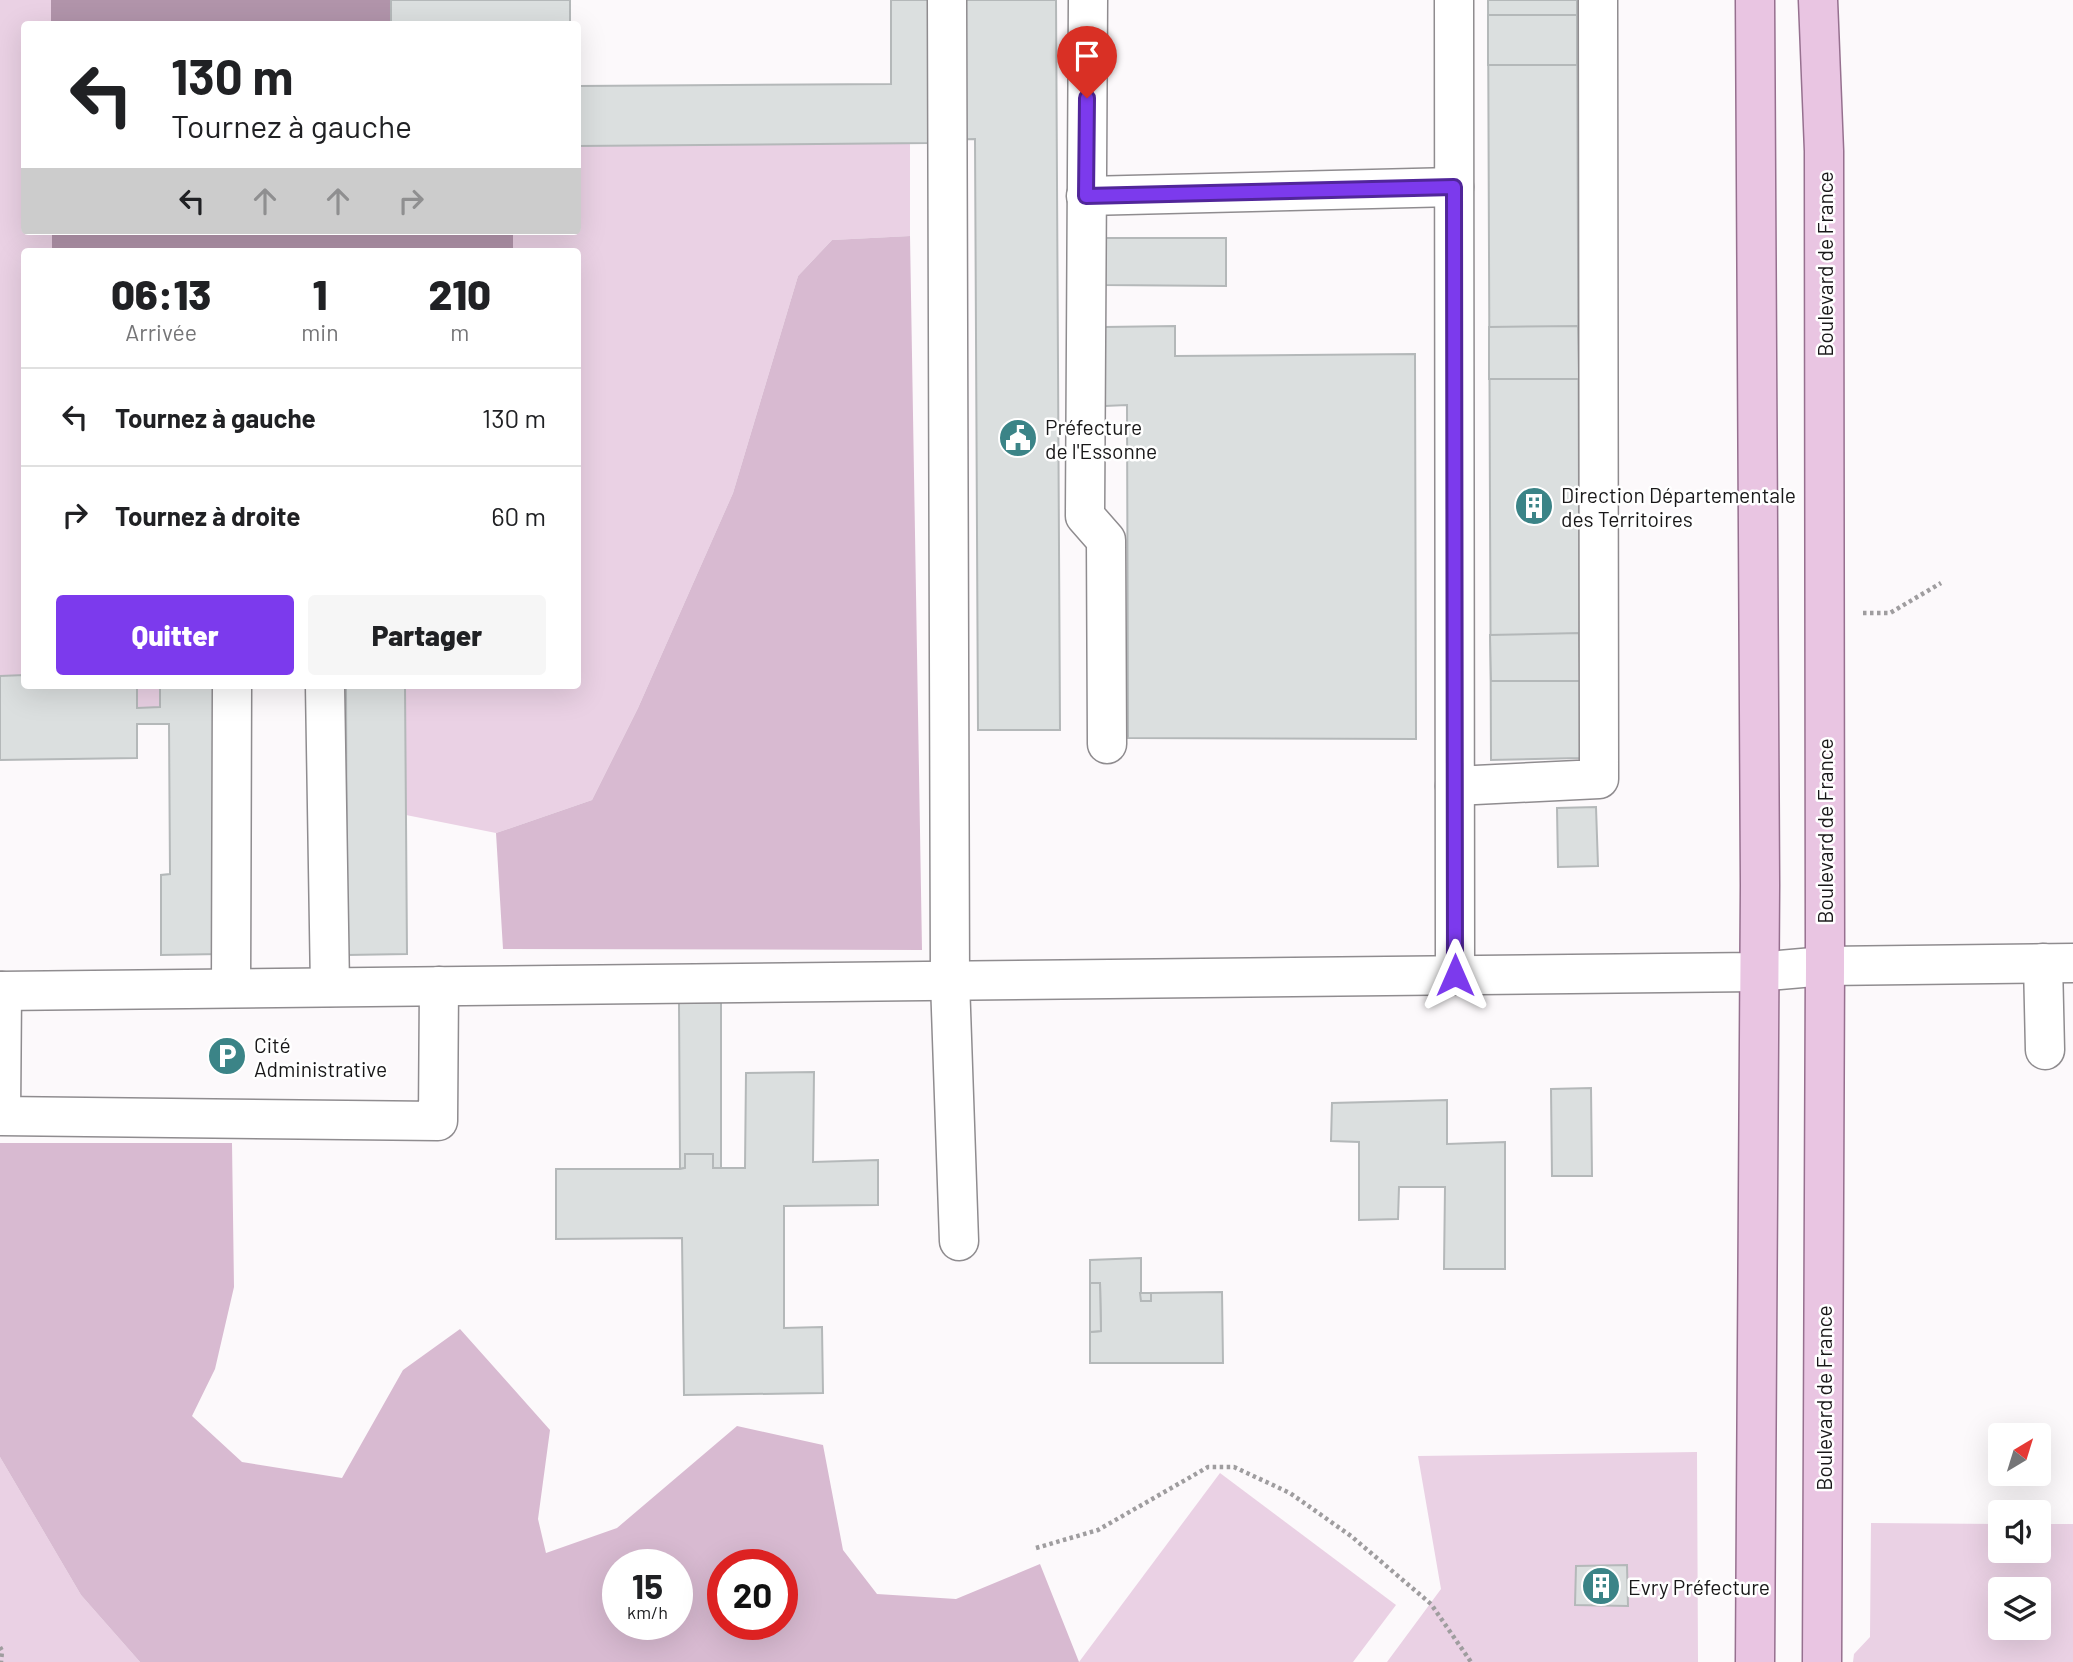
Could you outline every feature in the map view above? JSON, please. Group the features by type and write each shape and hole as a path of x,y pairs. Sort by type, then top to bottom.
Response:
{"main road":[{"path":"1755,0 1760,872 1755,1662"},
{"name":"Boulevard de France","path":"1818,0 1824,151 1822,1662"}],"lane":[{"path":"947,0 950,981 959,1241"},
{"path":"1088,0 1085,516 1106,540 1107,744"},
{"path":"1454,0 1455,975"},
{"path":"1455,786 1599,779 1598,0"},
{"path":"1086,196 1454,187"},
{"path":"231,988 232,689"},
{"path":"325,689 330,987"},
{"path":"439,986 438,1121 1,1116 1,991 231,988 1758,972 1825,966 2058,963 2045,1050"}],"path":[{"path":"1863,613 1890,613 1941,583"},
{"path":"1035,1548 1098,1530 1208,1467 1234,1467 1290,1493 1351,1536 1431,1604 1471,1662"},
{"path":"0,1647 1,1662"}],"shaded area":[{"path":"0,0 51,0 51,21 21,21 21,235 52,235 52,248 21,248 21,675 0,676"},
{"path":"51,0 391,0 391,21 51,21"},
{"path":"910,143 910,236 832,240 798,276 733,493 638,708 592,800 496,833 406,815 405,689 581,689 581,248 513,248 513,235 581,235 581,146"},
{"path":"52,235 513,235 513,248 52,248"},
{"path":"910,236 922,950 503,949 496,833 592,800 638,708 733,493 798,276 832,240"},
{"path":"137,689 160,689 160,707 137,708"},
{"path":"0,1143 232,1143 234,1287 215,1369 192,1416 242,1462 342,1478 403,1370 460,1329 550,1430 538,1519 546,1553 617,1528 737,1426 823,1445 843,1550 877,1594 956,1599 1040,1564 1079,1662 140,1662 81,1595 0,1457"},
{"path":"1697,1452 1698,1662 1387,1662 1441,1589 1418,1456"},
{"path":"0,1457 81,1595 140,1662 0,1662"},
{"path":"1220,1473 1396,1605 1353,1662 1079,1662"},
{"path":"1871,1523 1988,1524 1988,1563 2051,1563 2051,1524 2073,1524 2073,1662 1853,1662 1854,1654 1870,1637"}],"building":[{"path":"391,0 570,0 570,21 391,21"},
{"name":"Préfecture de l'Essonne","path":"891,0 1056,0 1060,730 978,730 975,139 929,140 929,143 581,146 581,86 891,84"},
{"name":"Direction Départementale des Territoires","path":"1488,0 1577,0 1580,758 1491,760"},
{"path":"1488,15 1577,15 1577,65 1488,65"},
{"path":"1104,238 1226,238 1226,286 1104,285"},
{"path":"1175,326 1175,356 1415,354 1416,739 1128,738 1127,405 1105,406 1105,327"},
{"path":"1578,326 1579,379 1489,379 1489,327"},
{"path":"1579,633 1580,681 1491,681 1490,635"},
{"path":"21,675 21,689 137,689 137,708 160,707 160,689 219,689 220,954 161,955 161,875 170,874 169,724 137,724 137,758 0,760 0,676"},
{"path":"346,689 405,689 407,954 347,955"},
{"path":"1596,807 1598,866 1558,867 1557,808"},
{"path":"721,1002 721,1168 713,1168 713,1154 685,1154 685,1168 680,1169 679,1003"},
{"path":"814,1072 813,1162 878,1160 878,1205 784,1206 784,1328 822,1327 823,1393 684,1395 682,1238 556,1239 556,1169 680,1169 685,1168 685,1154 713,1154 713,1168 745,1168 746,1073"},
{"path":"1591,1088 1592,1176 1552,1176 1551,1089"},
{"path":"1447,1100 1447,1144 1505,1142 1505,1269 1444,1269 1445,1187 1399,1187 1398,1219 1359,1220 1359,1142 1331,1141 1332,1103"},
{"path":"1141,1258 1141,1301 1151,1301 1151,1293 1222,1292 1223,1363 1090,1363 1090,1332 1101,1331 1100,1283 1090,1283 1090,1260"},
{"path":"1090,1283 1100,1283 1101,1331 1090,1332"},
{"path":"1140,1293 1151,1293 1151,1301 1141,1301"},
{"name":"Evry Préfecture","path":"1627,1565 1628,1606 1575,1605 1576,1566"}],"place":[{"name":"Préfecture de l'Essonne","path":"1018,438"},
{"name":"Direction Départementale des Territoires","path":"1534,506"},
{"name":"Cité Administrative","path":"227,1056"},
{"name":"Evry Préfecture","path":"1601,1586"}],"route":[{"path":"1087,98 1086,196 1454,187 1455,975"}]}
